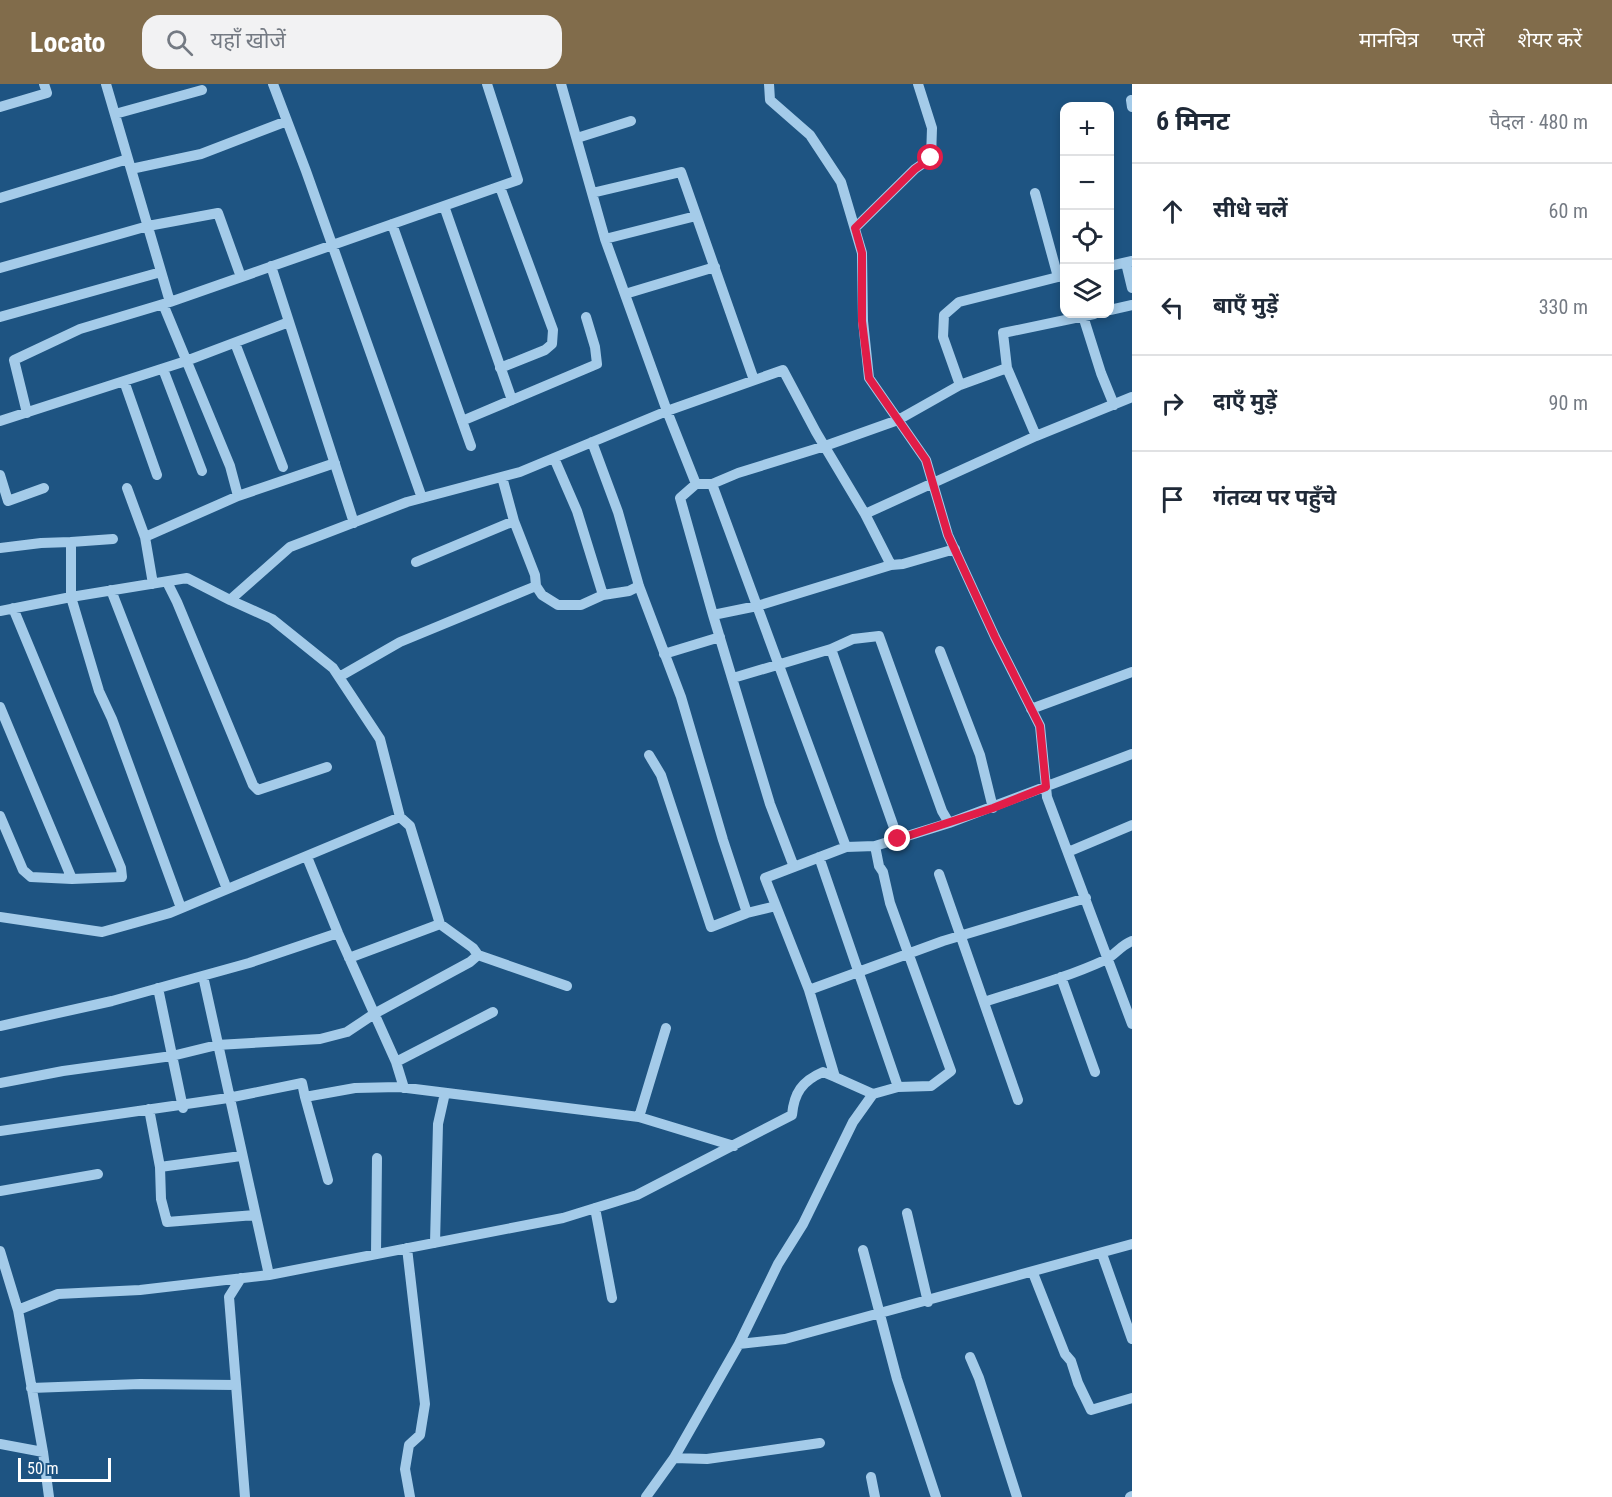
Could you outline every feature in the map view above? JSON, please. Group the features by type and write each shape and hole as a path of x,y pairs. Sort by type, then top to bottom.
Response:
{"street":[{"path":"0,107 46,93 44,84"},
{"path":"106,84 161,272 167,303 186,362 230,466 238,496"},
{"path":"273,84 422,498"},
{"path":"27,413 14,360 80,329 167,303 518,180 487,84"},
{"path":"561,84 605,239 696,484"},
{"path":"768,84 770,100 810,135 841,182 862,253 862,321 869,378 926,460 948,535 1040,726 1047,797 1132,1024"},
{"path":"855,228 915,169 931,158 932,128 918,84"},
{"path":"115,114 202,90"},
{"path":"1131,100 1132,107"},
{"path":"0,198 129,164 201,154 287,121"},
{"path":"577,138 631,121"},
{"path":"592,193 681,172 754,380"},
{"path":"500,187 553,330 552,344 545,350 500,368"},
{"path":"1035,194 1060,274"},
{"path":"444,206 512,400"},
{"path":"0,268 148,226 218,213 241,277"},
{"path":"605,239 696,216"},
{"path":"392,224 471,446"},
{"path":"1114,265 1129,262 1132,288"},
{"path":"271,266 354,523"},
{"path":"625,294 715,267"},
{"path":"0,317 161,272"},
{"path":"960,385 943,337 944,315 959,302 1060,277"},
{"path":"1114,309 1132,305"},
{"path":"462,421 597,364 595,347 586,317"},
{"path":"1036,436 1007,368 1003,333 1074,318"},
{"path":"1089,318 1101,373 1114,405"},
{"path":"0,422 186,362 290,322"},
{"path":"235,343 283,467"},
{"path":"794,867 770,804 680,498 696,484 712,484 738,473 898,420 960,385 1007,368"},
{"path":"163,369 202,471"},
{"path":"230,600 290,547 422,498 520,472 667,411 783,370 891,564"},
{"path":"124,381 157,475"},
{"path":"865,514 1036,436 1132,398"},
{"path":"592,442 618,512 639,586 681,697 747,913"},
{"path":"554,458 577,511 603,596"},
{"path":"146,537 238,496 335,463"},
{"path":"0,475 8,501 44,488"},
{"path":"502,477 514,521 535,575 536,586 542,595 558,605 581,605 639,586"},
{"path":"712,484 846,847"},
{"path":"127,488 146,537 153,584"},
{"path":"416,562 514,521"},
{"path":"0,548 113,539"},
{"path":"71,542 71,597 99,691 112,719 181,908"},
{"path":"713,615 757,606 891,564 903,564 955,549"},
{"path":"0,610 186,578 272,619 333,668 380,739 400,817 410,826 440,924 473,948 478,955 567,986"},
{"path":"167,582 253,784 258,790 327,767"},
{"path":"339,677 400,642 536,586"},
{"path":"111,590 227,889"},
{"path":"0,816 23,870 31,877 122,878 122,868 13,608"},
{"path":"733,678 831,649 853,639 879,636 942,811 949,823"},
{"path":"664,654 720,637"},
{"path":"831,649 898,839"},
{"path":"940,651 980,755 993,808"},
{"path":"1031,709 1132,672"},
{"path":"0,706 72,879"},
{"path":"835,1077 809,990 765,878 846,847 875,846 949,823 1132,754"},
{"path":"649,755 661,776 711,927 747,913 776,906"},
{"path":"0,917 102,932 181,908 400,817"},
{"path":"1068,852 1130,826 1132,839"},
{"path":"646,1497 674,1458 739,1344 778,1263 803,1224 853,1122 873,1094 898,1087 931,1086 951,1071 891,903 875,846"},
{"path":"307,857 338,933 396,1062 404,1088"},
{"path":"819,857 898,1087"},
{"path":"939,874 1018,1100"},
{"path":"809,990 961,935 1086,898"},
{"path":"350,958 440,924"},
{"path":"0,1026 112,1001 203,976 338,933"},
{"path":"984,1002 1061,977 1108,958 1132,940"},
{"path":"0,1083 63,1071 172,1056 217,1045 320,1039 347,1032 374,1014 470,962 478,955"},
{"path":"203,976 228,1098 269,1275"},
{"path":"1061,977 1095,1072"},
{"path":"158,988 182,1107"},
{"path":"396,1062 493,1012"},
{"path":"639,1117 666,1028"},
{"path":"18,1310 58,1294 140,1290 269,1275 563,1218 637,1195 792,1115 794,1098 810,1078 823,1072 873,1094"},
{"path":"0,1131 149,1109 182,1107 302,1083 328,1180"},
{"path":"305,1097 355,1088 404,1088 639,1117 734,1146"},
{"path":"435,1243 438,1124 445,1093"},
{"path":"149,1109 160,1167 161,1199 167,1222 255,1215"},
{"path":"160,1167 242,1156"},
{"path":"376,1254 377,1158"},
{"path":"0,1191 98,1174"},
{"path":"596,1208 612,1298"},
{"path":"907,1213 928,1302"},
{"path":"739,1344 785,1339 928,1302 1132,1244"},
{"path":"406,1248 425,1404 420,1435 409,1445 405,1469 410,1497"},
{"path":"863,1250 897,1379 936,1497"},
{"path":"0,1251 18,1310 49,1497"},
{"path":"1102,1254 1132,1339"},
{"path":"1033,1273 1065,1354 1071,1361 1078,1383 1091,1410 1132,1398"},
{"path":"241,1278 229,1297 245,1497"},
{"path":"970,1357 979,1378 1017,1497"},
{"path":"32,1389 140,1384 236,1385"},
{"path":"674,1458 707,1459 820,1443"},
{"path":"0,1444 43,1452"},
{"path":"871,1477 875,1497"}],"route":[{"path":"898,839 993,808 1046,787 1040,726 995,637 948,535 926,460 869,378 862,321 862,253 855,228 915,169 931,158"}]}
